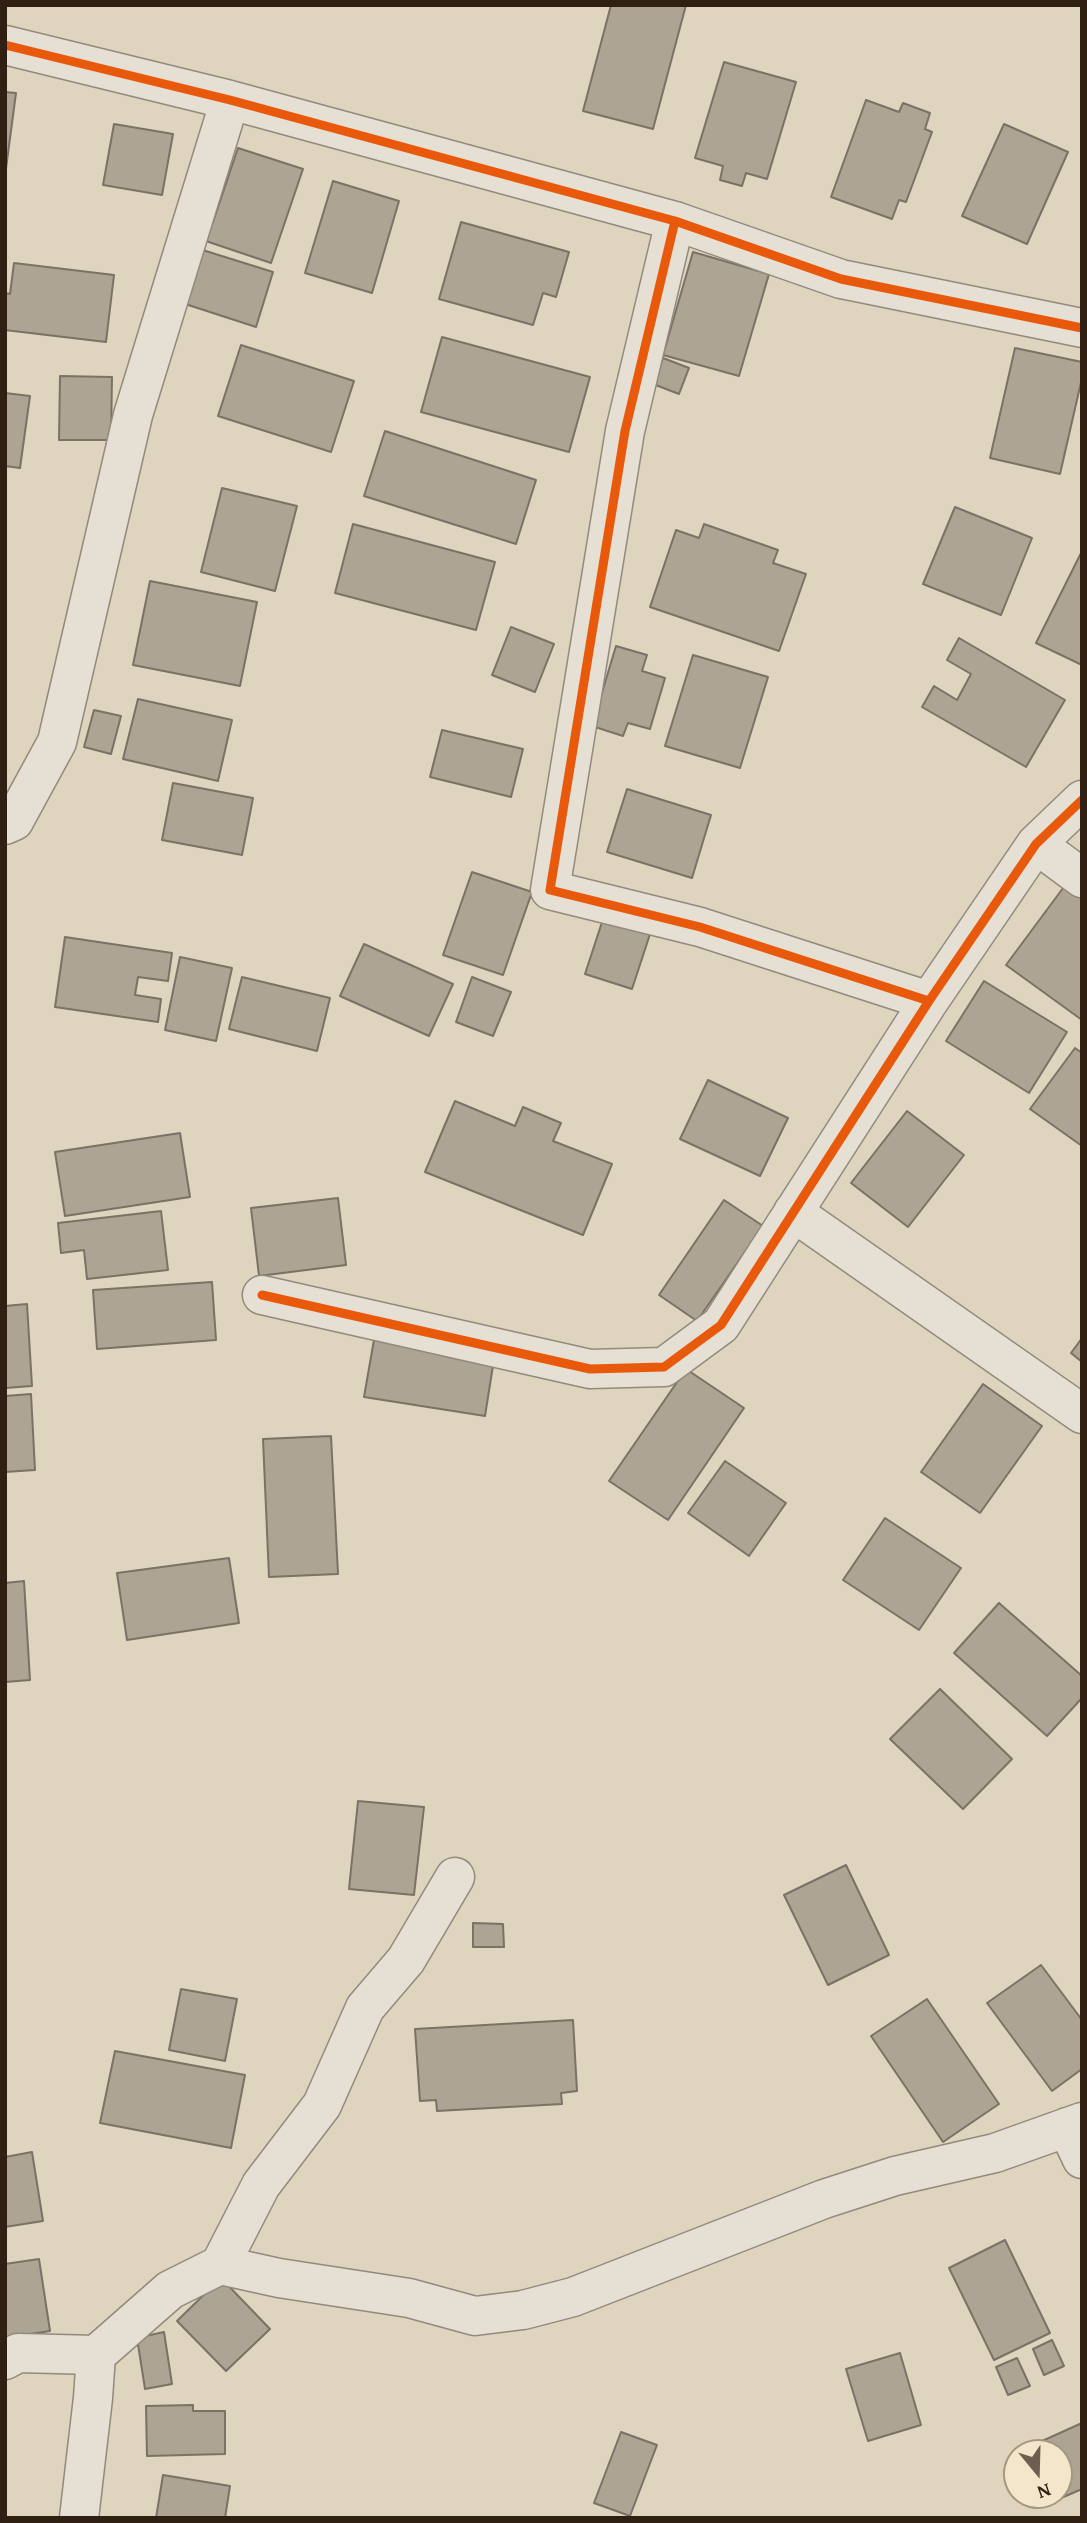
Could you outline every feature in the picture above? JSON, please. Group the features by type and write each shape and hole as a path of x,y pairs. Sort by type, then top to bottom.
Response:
{"street":[{"path":"5,45 230,100 675,221 841,279 1082,328"},
{"path":"5,825 14,821 57,742 132,415 230,100"},
{"path":"675,221 625,431 550,890 700,927 929,1001"},
{"path":"262,1295 590,1369 664,1367 721,1325 929,1001 1036,844 1082,800"},
{"path":"1036,844 1082,878"},
{"path":"793,1212 1082,1414"},
{"path":"5,2360 18,2354 96,2355 170,2290 220,2265 261,2185 322,2105 365,2008 406,1960 454,1877"},
{"path":"220,2265 279,2278 409,2298 475,2316 523,2310 573,2297 824,2199 895,2176 1077,2136"},
{"path":"79,2518 96,2355"}],"building":[{"path":"611,5 686,5 653,129 583,111"},
{"path":"724,62 796,82 767,179 746,173 742,186 720,180 723,166 695,158"},
{"path":"5,92 16,93 5,176"},
{"path":"866,100 899,112 903,103 930,113 925,129 932,132 906,202 899,200 892,219 831,197"},
{"path":"114,124 173,134 162,195 103,185"},
{"path":"1004,124 1068,152 1027,244 962,216"},
{"path":"238,148 303,169 271,263 197,238 203,222 212,225"},
{"path":"333,181 399,201 372,293 305,273"},
{"path":"461,222 569,252 556,297 543,293 533,325 439,299"},
{"path":"193,247 273,272 256,327 176,301"},
{"path":"693,252 769,274 739,376 663,355"},
{"path":"14,263 114,275 106,342 5,330 5,293 10,294"},
{"path":"442,337 590,377 569,452 421,412"},
{"path":"241,345 354,381 331,452 218,416"},
{"path":"1015,348 1082,362 1082,378 1060,474 990,458"},
{"path":"663,358 689,368 679,394 653,384"},
{"path":"60,376 112,377 111,440 59,440"},
{"path":"5,393 30,396 20,468 5,466"},
{"path":"385,431 536,480 516,544 364,496"},
{"path":"222,488 297,506 275,591 201,572"},
{"path":"955,507 1032,538 1001,615 923,584"},
{"path":"353,524 495,562 476,630 335,593"},
{"path":"704,524 778,550 773,563 806,574 779,651 650,607 676,530 699,538"},
{"path":"1082,551 1082,665 1036,643"},
{"path":"150,581 257,602 240,686 133,665"},
{"path":"511,627 554,644 535,692 492,675"},
{"path":"959,638 1065,700 1026,767 922,707 934,686 957,700 971,674 947,660"},
{"path":"616,646 647,655 642,671 665,678 650,729 628,723 623,736 592,726"},
{"path":"693,655 768,677 740,768 665,746"},
{"path":"138,699 232,720 218,781 123,759"},
{"path":"94,710 121,716 111,754 84,747"},
{"path":"442,730 523,749 511,797 430,777"},
{"path":"173,783 253,798 242,855 162,840"},
{"path":"627,789 711,815 692,878 607,852"},
{"path":"472,872 532,892 503,975 443,955"},
{"path":"1069,880 1082,890 1082,1020 1006,965"},
{"path":"605,913 652,928 632,989 585,974"},
{"path":"65,937 172,953 168,981 138,977 135,995 161,999 158,1022 55,1007"},
{"path":"364,944 453,984 429,1036 340,996"},
{"path":"180,957 232,968 216,1041 165,1030"},
{"path":"242,977 330,998 317,1051 229,1029"},
{"path":"472,977 511,992 493,1036 456,1022"},
{"path":"984,981 1067,1032 1029,1093 946,1041"},
{"path":"1075,1048 1082,1053 1082,1146 1030,1109"},
{"path":"708,1080 788,1118 760,1176 680,1139"},
{"path":"455,1101 515,1126 523,1107 561,1123 553,1141 612,1164 583,1235 425,1172"},
{"path":"907,1111 964,1155 908,1227 851,1183"},
{"path":"180,1133 190,1197 65,1216 55,1152"},
{"path":"338,1198 346,1265 259,1276 251,1208"},
{"path":"724,1200 763,1226 697,1321 659,1295"},
{"path":"161,1211 168,1270 87,1279 84,1250 61,1253 58,1223"},
{"path":"212,1282 216,1340 97,1349 93,1290"},
{"path":"27,1304 32,1386 5,1388 5,1306"},
{"path":"375,1334 495,1353 485,1416 364,1397"},
{"path":"1082,1338 1082,1362 1071,1353"},
{"path":"686,1369 744,1408 668,1520 609,1481"},
{"path":"983,1384 1042,1426 980,1513 921,1472"},
{"path":"31,1394 35,1470 5,1472 5,1396"},
{"path":"331,1436 338,1574 269,1577 263,1439"},
{"path":"725,1461 786,1503 749,1556 688,1513"},
{"path":"885,1518 961,1568 919,1630 843,1580"},
{"path":"229,1558 239,1623 127,1640 117,1573"},
{"path":"24,1581 30,1680 5,1682 5,1583"},
{"path":"999,1603 1082,1676 1082,1698 1047,1736 954,1653"},
{"path":"940,1689 1012,1759 963,1809 890,1739"},
{"path":"358,1801 424,1807 414,1895 349,1889"},
{"path":"846,1865 889,1955 828,1985 784,1895"},
{"path":"473,1923 503,1924 504,1947 473,1947"},
{"path":"1041,1965 1082,2020 1082,2069 1052,2091 987,2003"},
{"path":"181,1989 237,1999 225,2061 169,2050"},
{"path":"927,1999 999,2104 943,2142 871,2036"},
{"path":"573,2020 577,2091 561,2093 562,2104 437,2111 436,2100 420,2101 415,2029"},
{"path":"115,2051 245,2075 231,2148 100,2123"},
{"path":"32,2152 43,2221 5,2227 5,2157"},
{"path":"1005,2240 1050,2333 994,2360 949,2268"},
{"path":"39,2259 50,2331 5,2338 5,2264"},
{"path":"221,2278 270,2329 226,2371 177,2321"},
{"path":"164,2332 172,2384 145,2389 137,2338"},
{"path":"1052,2340 1064,2366 1044,2375 1033,2349"},
{"path":"900,2353 921,2425 868,2441 846,2369"},
{"path":"1017,2358 1030,2386 1008,2395 996,2367"},
{"path":"193,2405 193,2411 225,2411 225,2454 147,2456 146,2406"},
{"path":"1082,2423 1082,2489 1073,2493 1073,2439 1047,2439"},
{"path":"621,2432 657,2445 630,2516 594,2503"},
{"path":"163,2475 230,2486 225,2518 156,2518"}],"cycle path":[{"path":"5,45 230,100 675,221 841,279 1082,328"},
{"path":"675,221 625,431 550,890 700,927 929,1001"},
{"path":"262,1295 590,1369 664,1367 721,1325 929,1001 1036,844 1082,800"}]}
